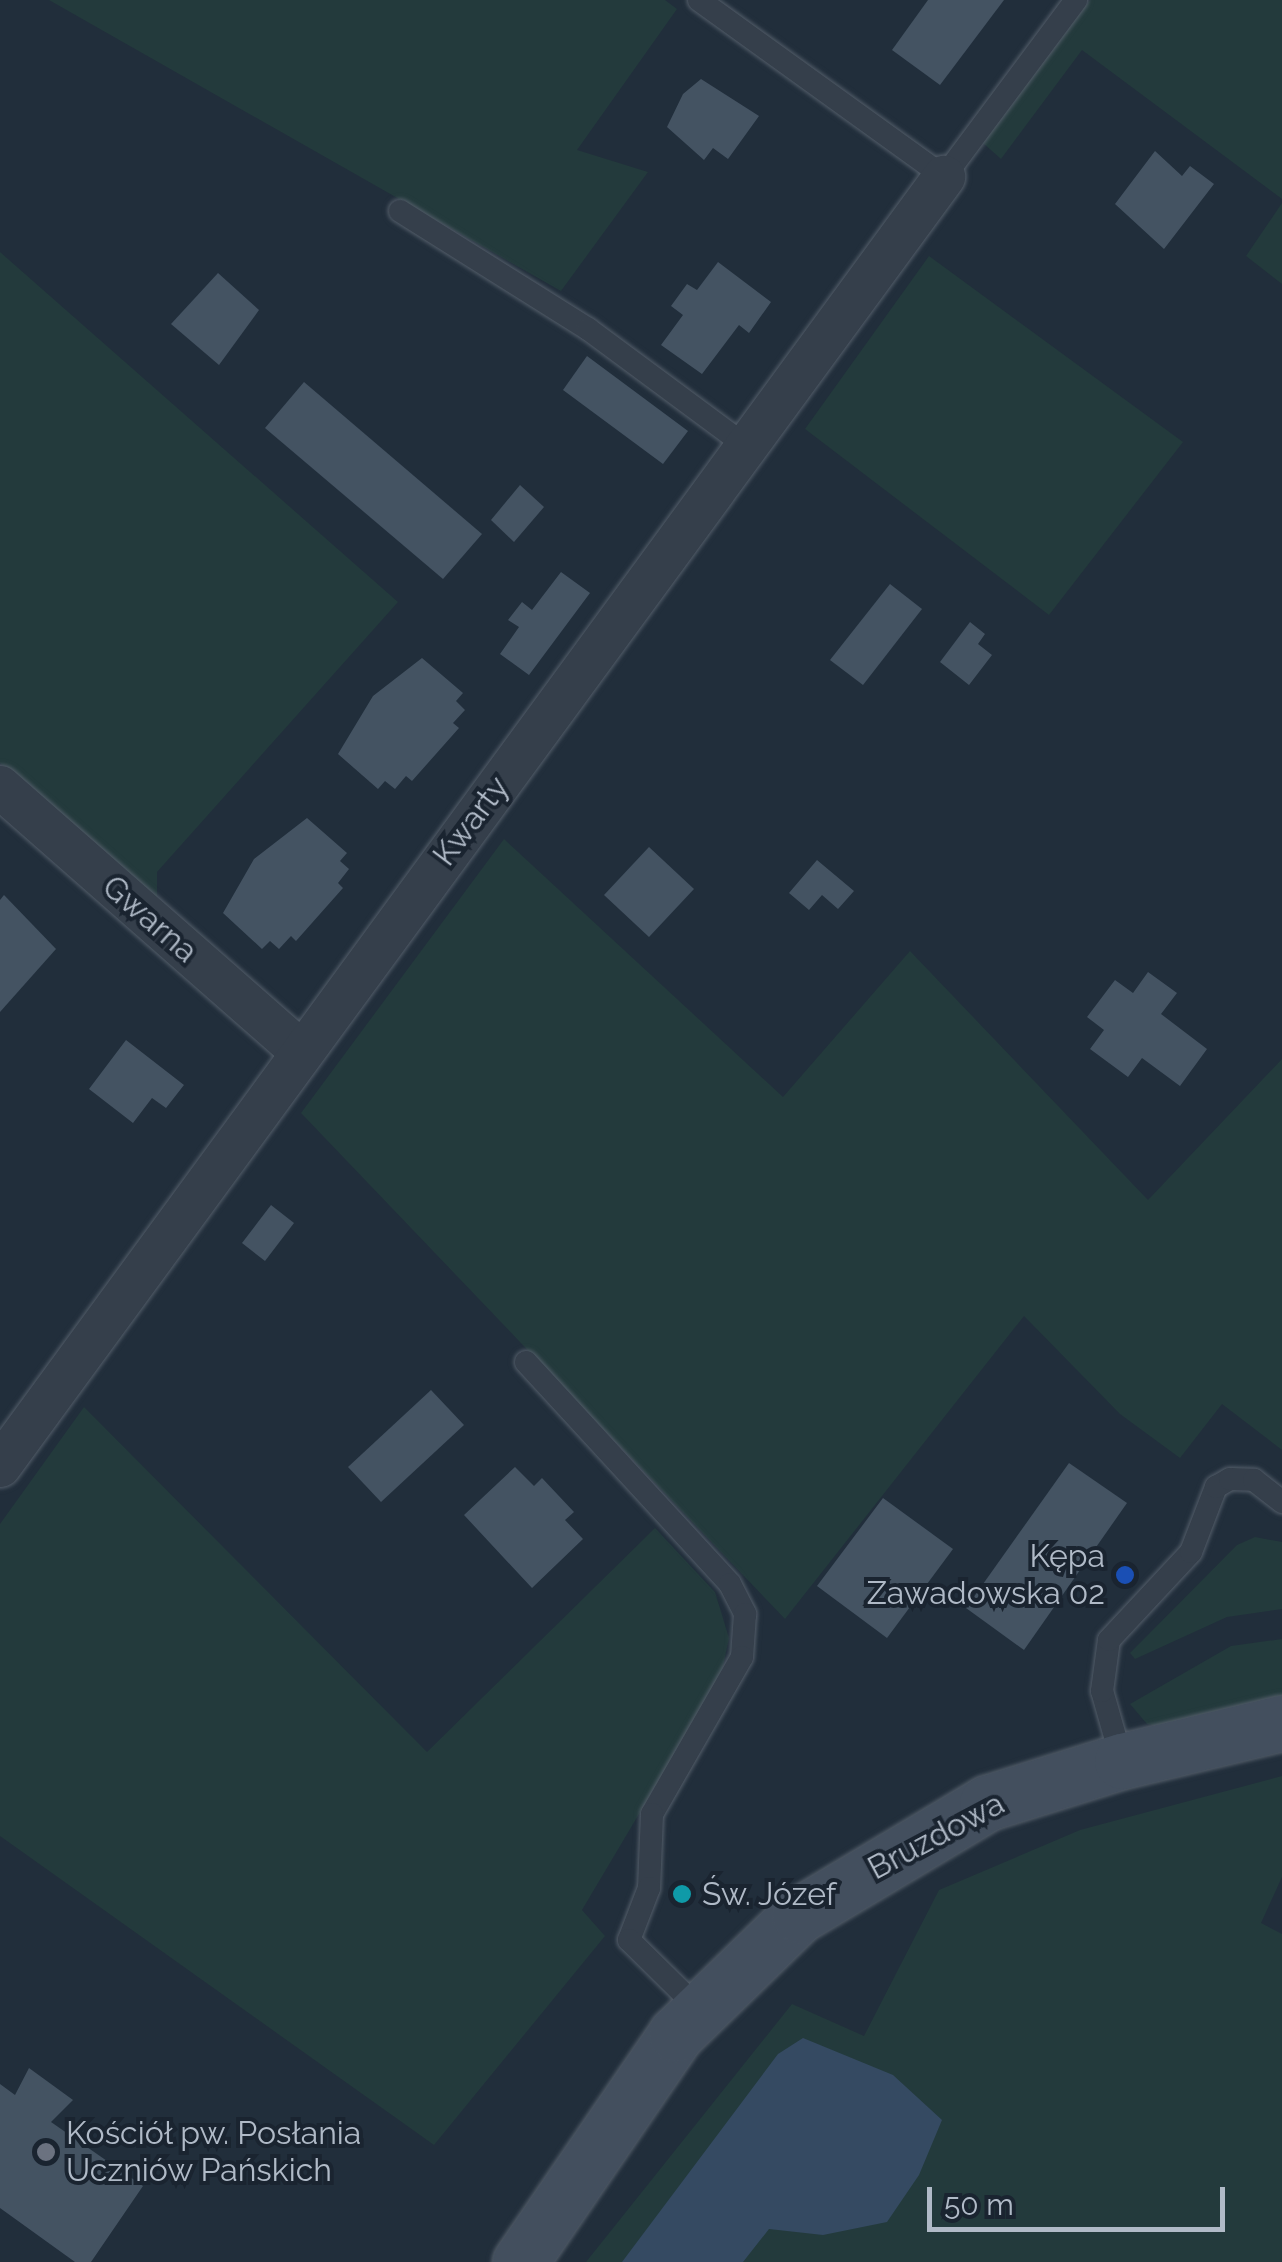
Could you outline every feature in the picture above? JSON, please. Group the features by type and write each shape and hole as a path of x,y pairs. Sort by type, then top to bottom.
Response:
{"street":[{"name":"Kwarty","path":"0,1466 300,1051 749,448 944,177"},
{"name":"Gwarna","path":"0,786 300,1051"},
{"name":"Bruzdowa","path":"520,2262 652,2066 698,2010 799,1915 875,1864 987,1803 1122,1761 1282,1724"}],"lane":[{"path":"699,0 944,177 1076,0"},
{"path":"400,211 588,330 749,448"},
{"path":"526,1362 730,1584 745,1614 742,1657 652,1814 649,1888 628,1940 698,2010"},
{"path":"1122,1761 1102,1691 1109,1640 1191,1552 1216,1487 1230,1479 1254,1480 1282,1502"}],"green space":[{"path":"49,0 665,0 677,9 577,150 648,172 561,291"},
{"path":"1090,0 1282,0 1282,199 1082,50 1001,159 983,143"},
{"path":"1282,203 1282,284 1246,256"},
{"path":"0,252 398,602 157,872 157,899 0,763"},
{"path":"929,256 1183,442 1049,615 805,429"},
{"path":"504,839 783,1097 910,951 1148,1200 1282,1059 1282,1450 1222,1404 1180,1458 1120,1414 1024,1316 785,1619 301,1113"},
{"path":"84,1407 427,1752 655,1528 715,1592 729,1638 721,1676 582,1910 605,1936 434,2145 0,1836 0,1524"},
{"path":"1255,1537 1282,1542 1282,1609 1227,1617 1135,1659 1130,1653 1237,1545"},
{"path":"1282,1639 1282,1703 1167,1728 1147,1724 1130,1704 1231,1646"},
{"path":"1282,1776 1282,1877 1261,1923 1282,1934 1282,2262 586,2262 792,2004 864,2036 939,1890 1080,1830"}],"water":[{"path":"803,2038 893,2075 942,2120 919,2175 887,2222 823,2235 769,2229 743,2262 622,2262 778,2054"}],"building":[{"path":"928,0 1004,0 940,85 892,50"},
{"path":"701,79 759,116 728,159 713,148 704,160 667,127 683,94"},
{"path":"1155,151 1182,176 1190,166 1214,184 1164,249 1115,204"},
{"path":"718,262 771,302 749,333 739,325 702,374 661,345 683,315 671,306 687,284 697,290"},
{"path":"218,273 259,310 219,365 171,324"},
{"path":"587,356 688,431 663,464 563,390"},
{"path":"304,382 482,534 443,579 265,428"},
{"path":"520,485 544,507 514,542 491,520"},
{"path":"561,572 590,593 529,675 500,654 519,627 508,620 522,602 532,610"},
{"path":"890,584 922,609 863,685 830,660"},
{"path":"970,622 985,634 978,644 992,655 969,685 940,662"},
{"path":"422,658 463,693 456,701 465,710 453,723 459,728 412,781 406,776 395,789 385,781 378,789 338,754 373,696"},
{"path":"307,818 347,853 340,861 349,869 338,883 343,888 296,941 291,936 279,949 270,941 262,949 223,913 254,859"},
{"path":"649,847 694,889 649,937 604,895"},
{"path":"817,860 854,891 838,909 822,895 809,910 789,893"},
{"path":"4,895 56,949 0,1012 0,900"},
{"path":"1148,972 1177,993 1161,1014 1207,1049 1180,1086 1142,1058 1128,1077 1090,1049 1104,1030 1087,1017 1115,980 1133,993"},
{"path":"126,1040 184,1085 166,1108 152,1098 133,1123 89,1089"},
{"path":"271,1205 294,1223 265,1261 242,1243"},
{"path":"431,1390 464,1425 381,1502 348,1467"},
{"path":"1069,1463 1127,1503 1024,1650 966,1608"},
{"path":"515,1467 534,1486 542,1478 574,1512 565,1520 583,1539 532,1588 464,1515"},
{"path":"883,1498 953,1549 887,1638 817,1586"},
{"name":"Kościół pw. Posłania Uczniów Pańskich","path":"29,2068 73,2100 51,2122 143,2186 91,2262 75,2262 0,2208 0,2084 15,2095"}],"place":[{"name":"Kępa Zawadowska 02","path":"1125,1575"},
{"name":"Św. Józef","path":"682,1894"},
{"name":"Kościół pw. Posłania Uczniów Pańskich","path":"46,2152"}]}
